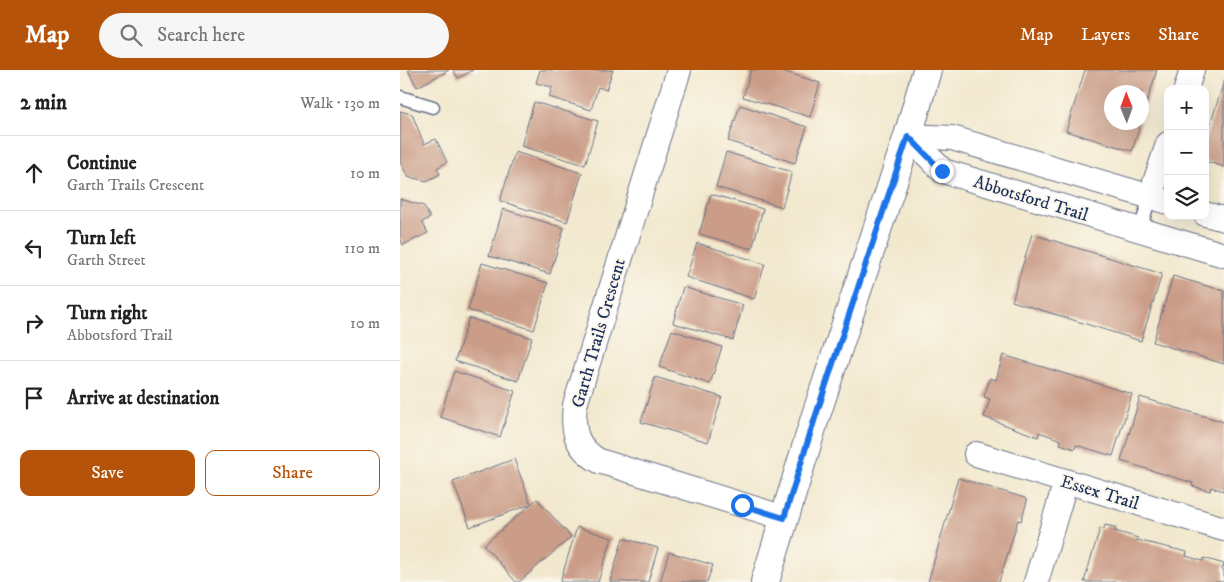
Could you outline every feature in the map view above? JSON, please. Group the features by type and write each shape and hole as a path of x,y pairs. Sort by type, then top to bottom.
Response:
{"street":[{"name":"Garth Trails Crescent","path":"679,70 575,405 573,422 576,436 582,448 599,461 784,518"},
{"path":"765,582 815,418 908,136 927,70"},
{"path":"1187,85 1192,70"},
{"name":"Abbotsford Trail","path":"908,136 952,138 1159,200"},
{"name":"Abbotsford Trail","path":"908,136 942,171 1224,255"},
{"path":"1159,200 1164,169"},
{"path":"1209,215 1224,219"},
{"name":"Essex Trail","path":"976,454 1224,529"},
{"path":"1036,582 1066,482"}],"lane":[{"path":"400,97 433,107"},
{"path":"1140,230 1159,200"}],"building":[{"path":"408,70 449,70 417,87"},
{"path":"453,70 473,70 458,78"},
{"path":"540,70 613,70 606,90 598,87 591,110 549,97 552,87 536,83"},
{"path":"751,70 779,70 820,83 810,117 743,97"},
{"path":"1085,70 1157,70 1149,96 1149,85 1104,85 1104,130 1139,130 1132,151 1066,131"},
{"path":"1224,81 1224,167 1209,162 1209,128"},
{"path":"534,102 598,121 585,165 521,146"},
{"path":"740,105 807,127 795,163 728,141"},
{"path":"400,111 412,114 424,144 436,139 447,162 437,168 440,174 427,181 408,177 400,162"},
{"path":"515,152 582,173 567,222 500,201"},
{"path":"726,152 792,172 782,207 716,187"},
{"path":"711,194 763,209 752,249 699,234"},
{"path":"400,199 424,206 430,218 422,222 428,233 403,245 400,238"},
{"path":"503,209 564,228 550,274 489,256"},
{"path":"1032,234 1162,274 1141,341 1012,301"},
{"path":"697,243 765,264 754,299 686,277"},
{"path":"482,263 548,283 534,330 468,310"},
{"path":"1173,276 1224,291 1224,364 1153,342"},
{"path":"683,287 743,305 733,340 673,323"},
{"path":"469,318 532,338 518,381 455,361"},
{"path":"672,330 722,347 710,384 659,367"},
{"path":"1003,355 1132,394 1113,456 1076,445 1075,449 1060,444 1061,440 1039,432 1038,437 984,417 990,399 984,397 990,378 996,380"},
{"path":"454,371 515,391 500,437 440,417"},
{"path":"655,377 722,397 708,442 641,422"},
{"path":"1140,397 1224,422 1224,491 1211,487 1210,491 1192,486 1193,483 1121,461"},
{"path":"514,459 531,504 470,527 453,482"},
{"path":"958,478 1025,498 1027,501 1021,521 1018,520 999,582 928,582"},
{"path":"537,499 571,537 519,582 516,582 484,545"},
{"path":"1105,525 1115,527 1115,531 1138,538 1137,540 1187,552 1186,556 1203,561 1204,558 1224,564 1222,570 1224,570 1224,582 1084,582 1100,528 1104,529"},
{"path":"577,527 612,538 598,582 560,582"},
{"path":"623,538 658,548 648,582 610,582"},
{"path":"669,552 713,565 707,582 660,582"}],"route":[{"path":"742,505 784,518 908,136 942,171"}]}
